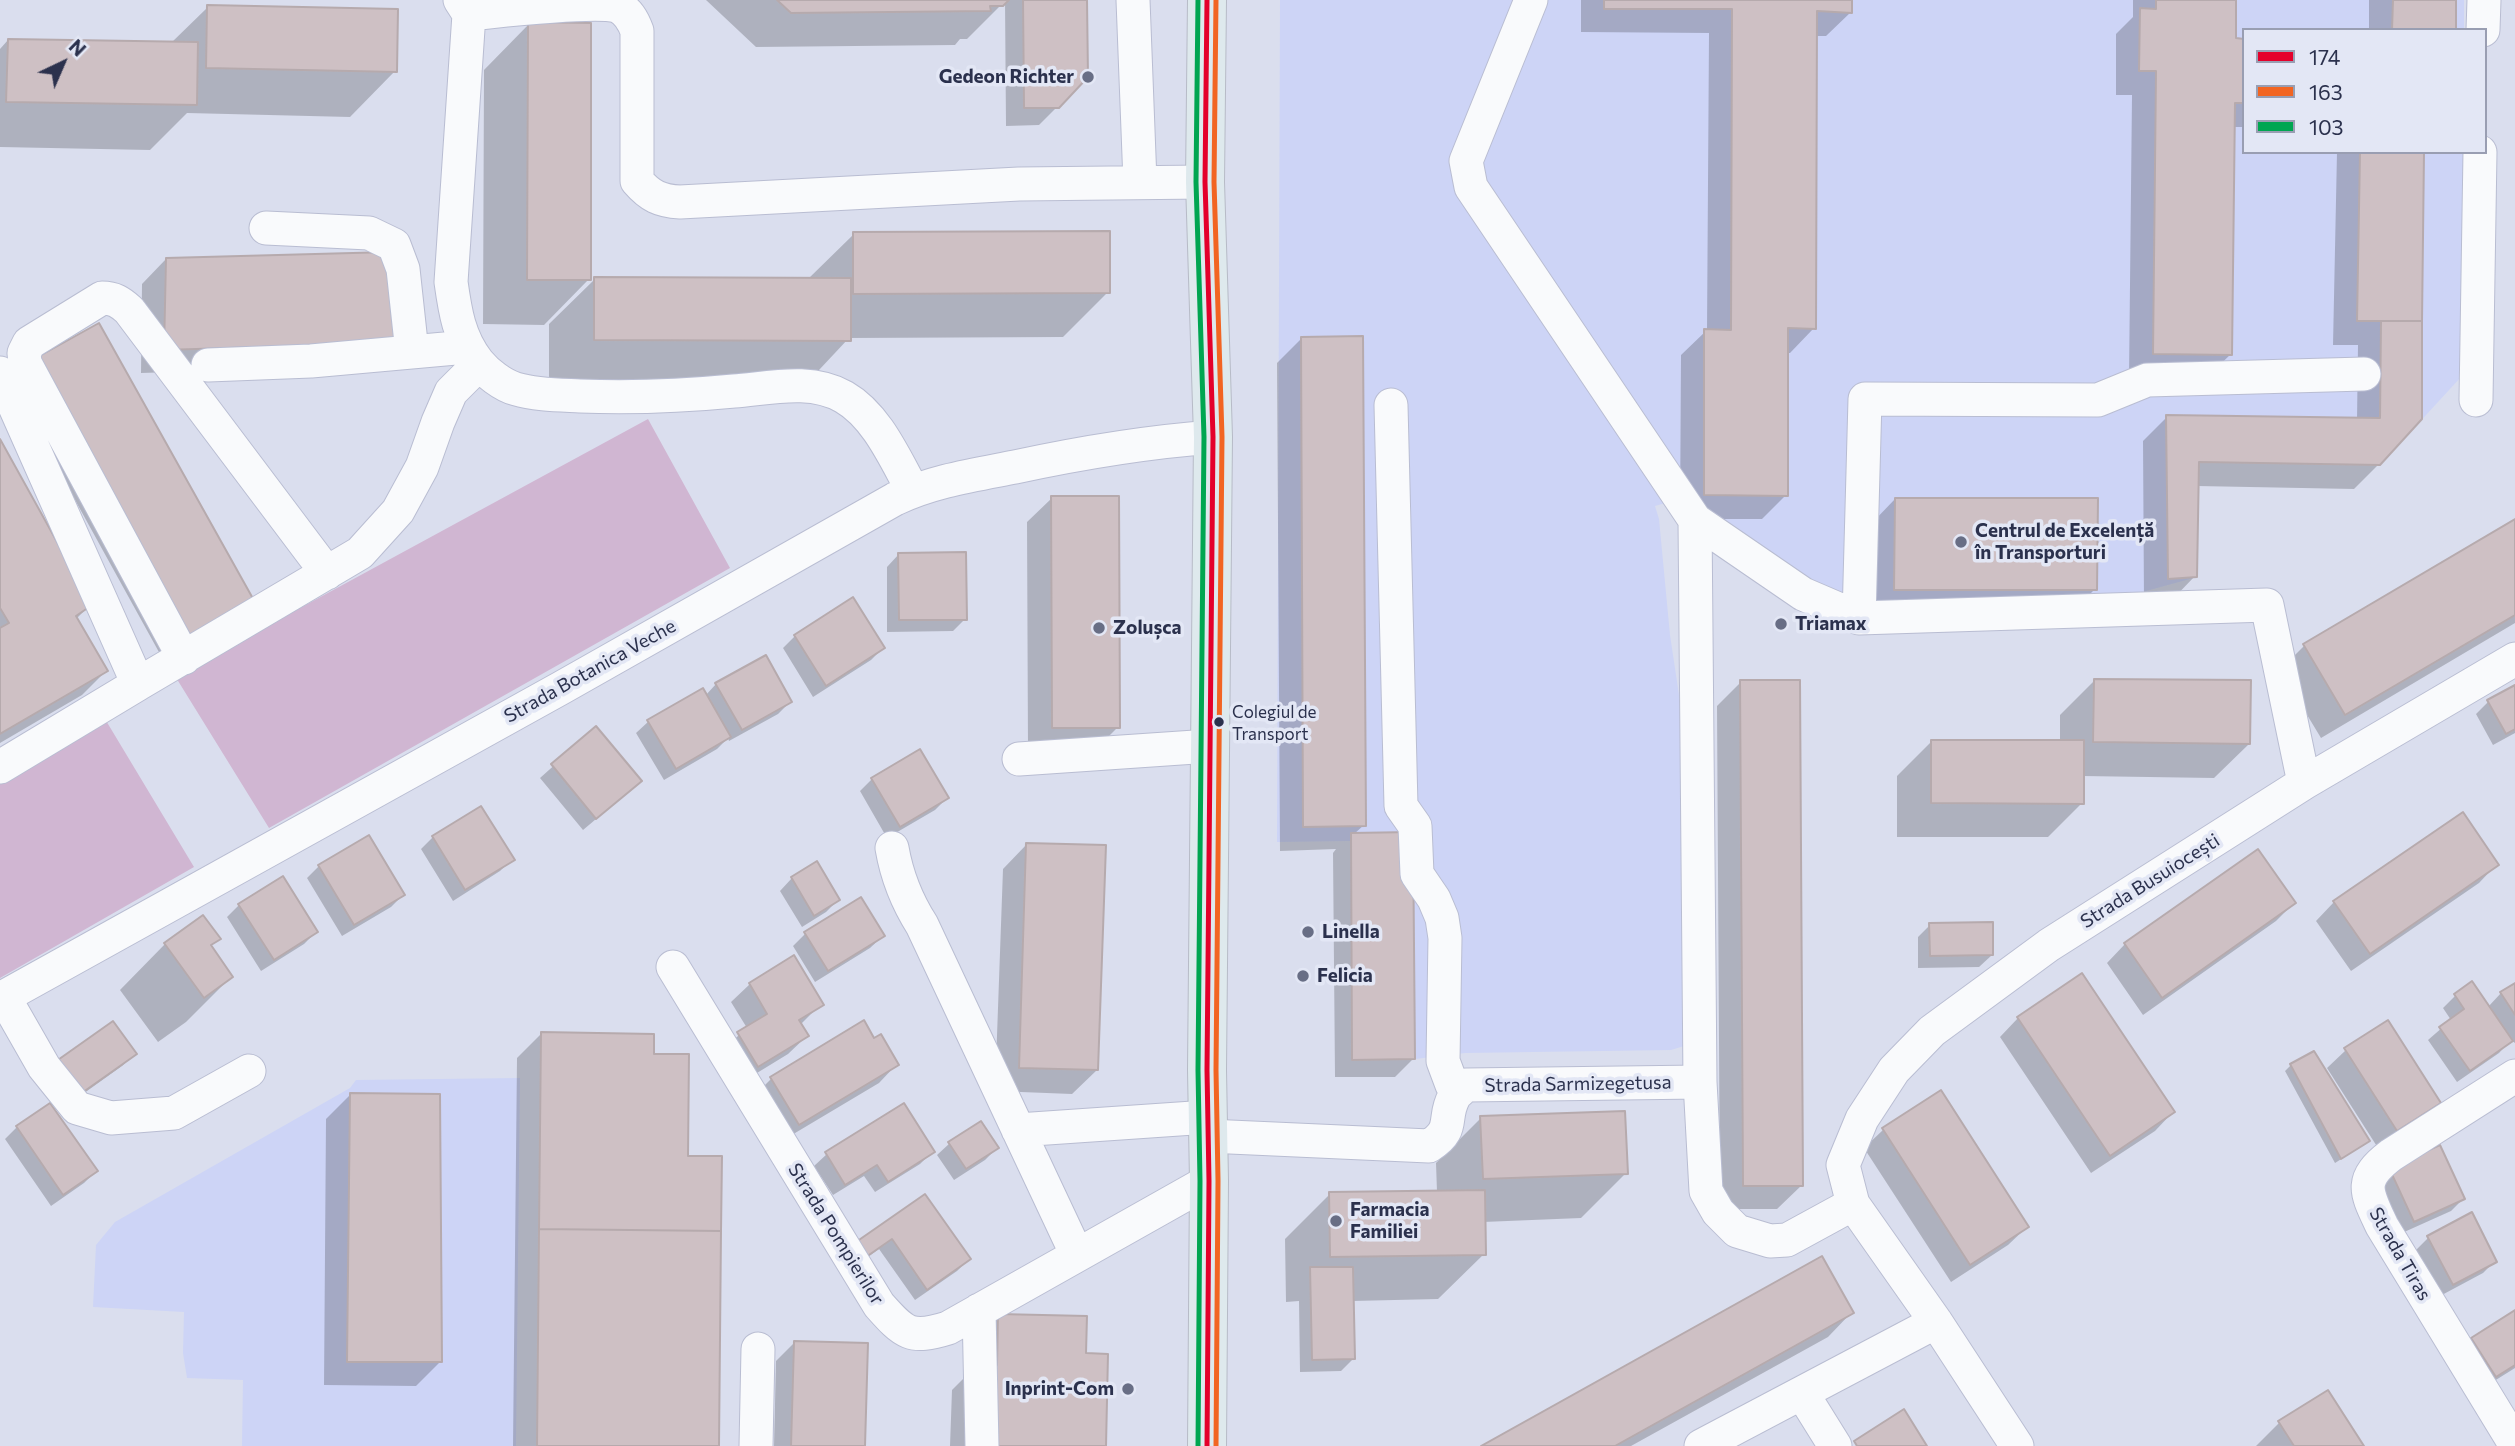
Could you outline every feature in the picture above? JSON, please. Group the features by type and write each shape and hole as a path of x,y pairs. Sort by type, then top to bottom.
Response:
{"main road":[{"path":"1207,0 1205,182 1213,437 1207,1446"}],"street":[{"path":"1133,0 1140,182"},
{"path":"1531,0 1466,161 1471,187 1695,520 1803,594 1859,618 2267,606 2304,783"},
{"path":"2483,28 2484,0"},
{"path":"913,491 879,432 862,410 831,391 817,387 794,385 663,397 556,394 516,389 493,377 473,355 457,319 451,282 464,7 587,2 631,5 637,31 637,181 647,193 662,201 1019,184 1205,182"},
{"path":"2476,400 2480,154"},
{"path":"265,228 369,233 394,245 403,270 412,352"},
{"path":"184,658 24,363 24,353 29,343 102,298 111,298 129,310 327,573"},
{"path":"208,365 311,362 412,352 473,355"},
{"path":"0,766 360,553 398,511 422,467 451,392 473,355"},
{"path":"0,373 138,684"},
{"path":"1859,618 1865,399 2098,400 2147,380 2364,374"},
{"path":"1391,405 1401,806 1415,826 1418,874 1442,918 1445,938 1443,1061 1452,1085 1458,1092"},
{"name":"Strada Botanica Veche","path":"2,998 913,491 947,480 1118,447 1213,437"},
{"path":"1695,520 1700,1082"},
{"name":"Strada Busuiocești","path":"1853,1204 1843,1166 1862,1119 1894,1070 1932,1031 2049,945 2304,783 2515,659"},
{"path":"1019,759 1210,746"},
{"path":"892,848 897,876 908,905 922,925 1077,1255"},
{"name":"Strada Pompierilor","path":"673,967 879,1305 905,1331 926,1335 948,1328 1209,1181"},
{"path":"2,998 44,1067 77,1108 111,1118 174,1113 249,1071"},
{"name":"Strada Tiras","path":"2515,1076 2373,1168 2367,1187 2382,1226 2515,1444"},
{"name":"Strada Sarmizegetusa","path":"1018,1130 1208,1127 1429,1146 1440,1139 1448,1127 1454,1096 1466,1085 1700,1082 1706,1191 1718,1212 1737,1231 1770,1241 1787,1240 1853,1204"},
{"path":"1853,1204 1936,1322 2017,1446"},
{"path":"979,1310 982,1446"},
{"path":"1701,1446 1936,1322"},
{"path":"756,1446 758,1349"},
{"path":"1802,1392 1835,1446"}],"shaded area":[{"name":"Centrul de Excelență în Transporturi","path":"1280,0 2464,0 2464,28 2242,28 2242,154 2463,154 2461,377 2380,465 2199,462 2197,577 2095,605 1845,601 1793,588 1682,498 1655,506 1659,519 1670,635 1694,795 1684,1046 1671,1050 1465,1053 1415,1059 1352,1060 1350,841 1277,842"},
{"path":"648,419 730,568 269,828 175,676"},
{"path":"105,719 194,867 0,978 0,783"},
{"path":"520,1078 516,1446 242,1446 243,1380 187,1378 183,1353 184,1312 93,1307 96,1245 115,1222 350,1088 356,1080"}],"building":[{"path":"777,0 1009,0 1003,6 990,6 991,11 791,13"},
{"path":"1023,0 1087,0 1088,77 1059,108 1024,108"},
{"path":"1604,0 1852,0 1852,13 1817,11 1816,329 1788,328 1788,496 1704,495 1704,329 1731,330 1732,9 1604,9"},
{"path":"2156,0 2236,0 2236,38 2242,39 2242,103 2235,103 2232,355 2153,354 2156,71 2139,71 2140,8 2156,9"},
{"path":"2393,0 2456,0 2456,28 2392,28"},
{"path":"207,5 398,9 397,72 206,68"},
{"path":"528,22 591,23 591,280 527,280"},
{"path":"8,39 198,42 197,105 6,102"},
{"path":"2360,154 2424,154 2422,321 2357,321"},
{"path":"1110,231 1110,293 853,294 853,232"},
{"path":"390,252 401,347 293,346 164,350 166,258"},
{"path":"594,277 851,278 851,341 594,340"},
{"path":"2381,321 2422,321 2422,419 2380,465 2199,462 2197,577 2168,579 2166,415 2380,418"},
{"path":"99,323 256,604 190,641 34,359"},
{"path":"1363,336 1366,826 1303,827 1301,337"},
{"path":"0,439 92,605 76,616 108,671 0,734 0,628 9,623 0,608"},
{"path":"1051,496 1119,496 1120,728 1052,728"},
{"path":"1895,498 2098,498 2097,590 1894,590"},
{"path":"2515,519 2515,615 2345,715 2303,644"},
{"path":"966,552 967,620 899,620 898,553"},
{"path":"853,597 885,648 826,686 794,635"},
{"path":"766,655 792,702 742,730 715,683"},
{"path":"2094,679 2251,680 2250,744 2093,742"},
{"path":"1740,680 1800,680 1803,1186 1743,1186"},
{"path":"2515,685 2515,729 2506,734 2487,700"},
{"path":"703,688 731,737 676,769 647,720"},
{"path":"596,726 642,781 596,819 551,764"},
{"path":"1931,740 2084,740 2084,804 1931,803"},
{"path":"920,749 949,798 900,827 871,778"},
{"path":"481,806 515,860 465,890 432,836"},
{"path":"2463,812 2499,865 2370,954 2333,901"},
{"path":"1413,832 1415,1059 1352,1060 1351,833"},
{"path":"369,835 405,895 354,925 318,865"},
{"path":"1026,843 1106,845 1098,1070 1019,1068"},
{"path":"2258,849 2296,903 2162,998 2124,943"},
{"path":"817,861 840,900 814,916 791,877"},
{"path":"283,876 318,932 274,960 238,904"},
{"path":"861,897 885,936 828,971 804,932"},
{"path":"203,915 221,939 211,945 233,977 204,998 164,943"},
{"path":"1993,922 1993,955 1930,956 1929,923"},
{"path":"794,955 824,1005 799,1020 809,1036 758,1067 737,1032 767,1014 749,983"},
{"path":"2082,973 2175,1112 2110,1156 2017,1017"},
{"path":"2472,981 2513,1041 2470,1071 2439,1027 2464,1009 2454,994"},
{"path":"2515,983 2515,1015 2500,992"},
{"path":"864,1020 874,1038 881,1034 899,1065 799,1125 770,1077"},
{"path":"2388,1020 2441,1103 2397,1131 2344,1048"},
{"path":"113,1021 137,1054 79,1095 55,1062"},
{"path":"541,1032 654,1034 654,1054 689,1054 688,1156 722,1156 721,1231 539,1229"},
{"path":"2314,1051 2370,1141 2341,1159 2290,1064"},
{"path":"1941,1090 2029,1227 1970,1265 1882,1128"},
{"path":"350,1093 440,1094 442,1362 347,1362"},
{"path":"50,1103 98,1171 63,1195 16,1126"},
{"path":"904,1103 935,1152 888,1182 877,1165 845,1185 825,1152"},
{"path":"1625,1111 1628,1174 1483,1179 1480,1116"},
{"path":"981,1121 999,1148 966,1169 948,1142"},
{"path":"2440,1145 2465,1199 2414,1222 2389,1168"},
{"path":"1485,1190 1486,1255 1330,1257 1329,1192"},
{"path":"925,1194 971,1259 927,1290 892,1239 866,1257 856,1242"},
{"path":"2472,1212 2497,1262 2453,1285 2427,1236"},
{"path":"539,1229 721,1231 719,1446 537,1446"},
{"path":"1822,1256 1854,1313 1615,1446 1481,1446"},
{"path":"1310,1267 1353,1267 1355,1359 1312,1360"},
{"path":"2515,1310 2515,1365 2496,1377 2471,1338"},
{"path":"998,1314 1087,1316 1086,1353 1108,1354 1106,1446 973,1446 975,1364 997,1365"},
{"path":"794,1341 868,1343 865,1446 791,1446"},
{"path":"2328,1390 2364,1446 2294,1446 2278,1421"},
{"path":"1904,1409 1927,1446 1857,1446 1854,1441"}],"transit line":[{"name":"103","path":"1198,0 1196,182 1204,437 1198,1070 1198,1446"},
{"name":"174","path":"1207,0 1205,182 1213,437 1207,1070 1207,1446"},
{"name":"163","path":"1216,0 1214,182 1222,437 1216,1070 1216,1446"}],"place":[{"name":"Gedeon Richter","path":"1088,77"},
{"name":"Centrul de Excelență în Transporturi","path":"1961,542"},
{"name":"Triamax","path":"1781,624"},
{"name":"Zolușca","path":"1099,628"},
{"name":"Colegiul de Transport","path":"1219,722"},
{"name":"Linella","path":"1308,932"},
{"name":"Felicia","path":"1303,976"},
{"name":"Farmacia Familiei","path":"1336,1221"},
{"name":"Inprint-Com","path":"1128,1389"}]}
